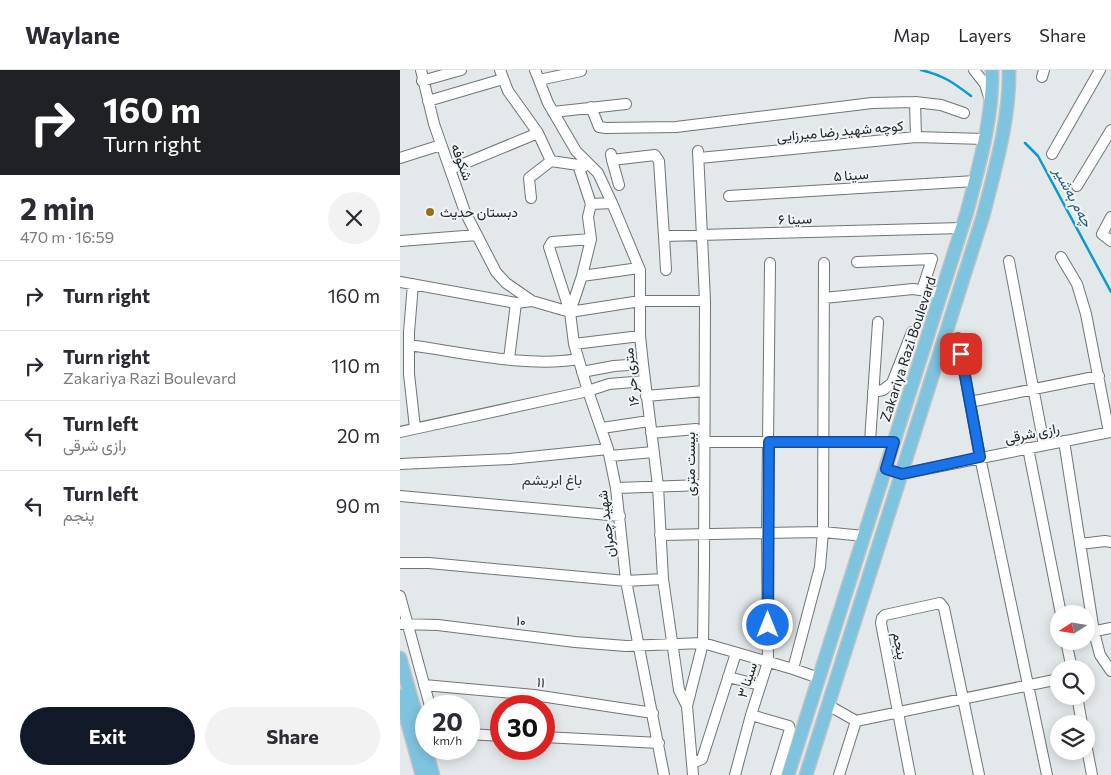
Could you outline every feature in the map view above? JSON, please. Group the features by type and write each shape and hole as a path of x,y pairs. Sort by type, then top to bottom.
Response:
{"main road":[{"name":"Zakariya Razi Boulevard","path":"788,775 792,746 819,678 962,228 984,139 992,70"},
{"path":"806,775 983,216 996,166 1006,110 1009,70"},
{"path":"886,469 902,474"},
{"path":"400,658 415,717"},
{"path":"400,696 415,731"},
{"path":"425,760 427,774"}],"street":[{"name":"شکوفه","path":"421,70 422,81 441,145 465,212 496,272 506,283 532,300"},
{"path":"422,81 461,70"},
{"path":"974,70 985,84 990,100"},
{"path":"1052,154 1100,70"},
{"path":"537,75 581,71"},
{"path":"428,101 502,74 508,91 538,134 550,161"},
{"name":"۱۶ متری حر","path":"537,75 553,112 576,151 598,173 639,268 640,336 658,486 663,579 679,690 687,706"},
{"path":"591,107 599,127 606,128 676,126 872,103 915,102 942,105 964,113"},
{"path":"915,102 916,137"},
{"path":"553,112 626,104"},
{"path":"1076,186 1111,130"},
{"path":"451,169 538,134"},
{"name":"کوچه شهید رضا میرزایی","path":"698,155 916,137 984,139"},
{"path":"400,158 441,145"},
{"path":"618,185 611,157 655,155 657,157 659,161 666,270"},
{"name":"بیست متری","path":"693,775 687,706 703,643 704,533 704,301 698,155"},
{"path":"531,198 530,178 550,161 592,166"},
{"path":"570,312 582,276 591,239 588,216 590,204 578,165"},
{"name":"سینا ۵","path":"729,196 975,181"},
{"path":"590,204 612,203"},
{"path":"1111,217 1102,234 1111,241"},
{"name":"سینا ۶","path":"664,236 962,228"},
{"path":"400,242 477,235"},
{"path":"570,312 549,247 552,242 591,239"},
{"path":"1061,258 1077,284 1086,314 1110,432"},
{"path":"857,262 932,259 922,290"},
{"path":"1009,261 1044,445"},
{"name":"سینا ۳","path":"735,775 768,662 767,532 770,263"},
{"path":"793,668 820,567 823,532 824,263"},
{"path":"582,276 639,268"},
{"path":"400,282 516,303 532,300 570,312 640,301 704,301"},
{"path":"413,284 411,307 405,332 409,345 409,374 415,428"},
{"path":"824,298 913,289 941,293"},
{"path":"509,359 516,303"},
{"path":"400,306 411,307"},
{"name":"شهید چمران","path":"570,312 578,359 609,452 620,516 626,581 664,775"},
{"path":"870,442 878,322"},
{"path":"873,392 883,390 892,383 912,332"},
{"path":"574,344 640,336"},
{"path":"958,338 980,457 1047,775"},
{"path":"409,345 509,359 561,362 578,359"},
{"path":"582,372 614,366 643,364"},
{"path":"970,402 1034,391 1099,376"},
{"path":"400,432 588,391 609,384 645,381"},
{"path":"646,396 704,391"},
{"path":"602,428 649,420"},
{"path":"651,434 696,429"},
{"name":"رازی شرقی","path":"902,474 1110,432"},
{"path":"1064,441 1080,544 1087,605"},
{"path":"704,442 894,442"},
{"path":"1028,448 1059,605"},
{"path":"400,464 609,452 654,452"},
{"path":"616,488 704,484"},
{"path":"400,496 620,516"},
{"path":"660,535 823,532 864,536"},
{"path":"1080,544 1105,541 1111,544"},
{"path":"400,563 430,563 626,581 663,579"},
{"path":"400,596 404,624 427,695"},
{"name":"پنجم","path":"910,775 881,623 885,615 940,603 942,605 963,698"},
{"name":"۱۰","path":"404,624 438,624 576,642 638,646 703,643 793,668 819,678"},
{"path":"1095,631 1111,628"},
{"path":"1095,644 1111,671"},
{"path":"692,763 702,758 736,652"},
{"path":"728,677 760,685"},
{"path":"828,705 856,720 1050,681"},
{"name":"۱۱","path":"424,685 534,695 653,713"},
{"path":"963,698 979,775"},
{"path":"751,715 789,726 792,746 776,775"},
{"path":"841,773 856,720"},
{"path":"555,738 659,743"},
{"path":"1089,760 1092,775"}],"waterway":[{"name":"چەم بەشیر","path":"921,70 948,80 971,96"},
{"name":"چەم بەشیر","path":"1025,143 1038,156 1111,292"}],"place":[{"name":"دبستان حدیث","path":"430,212"}],"district":[{"name":"باغ ابریشم","path":"552,480"}],"route":[{"path":"768,625 767,532 769,442 894,442 886,469 902,474 980,457 961,354"}]}
